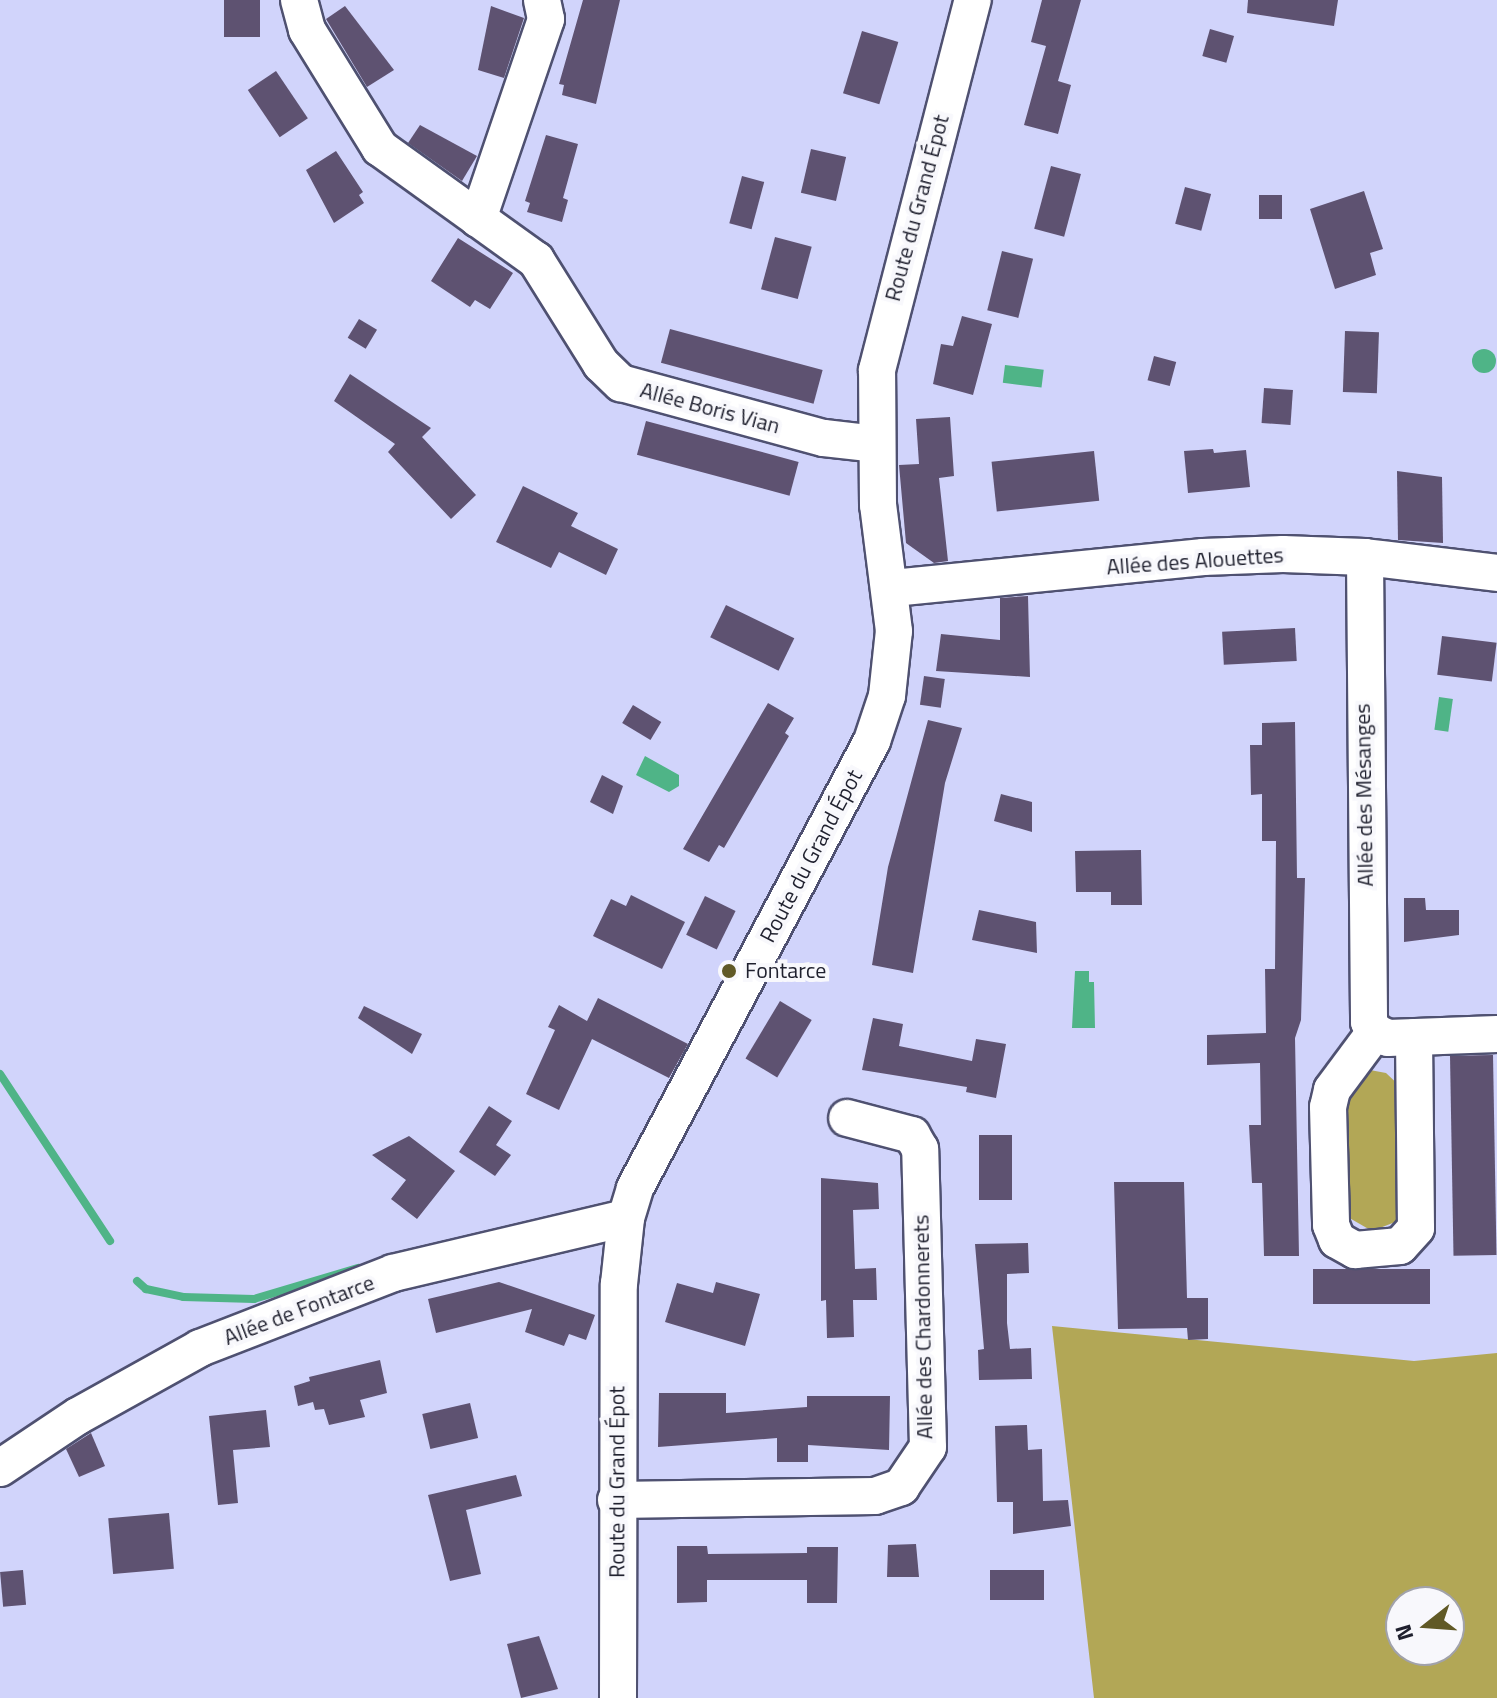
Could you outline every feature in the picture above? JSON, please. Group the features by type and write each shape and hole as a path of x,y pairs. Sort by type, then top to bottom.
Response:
{"street":[{"name":"Allée Boris Vian","path":"299,0 307,30 380,148 536,260 601,364 621,383 824,438 876,444"},
{"path":"478,219 546,19 542,0"},
{"name":"Route du Grand Épot","path":"618,1698 616,1500 619,1284 626,1218 635,1188 872,741 892,662 893,588 882,549 876,444 877,370 892,300 973,0"},
{"name":"Allée des Alouettes","path":"893,588 1203,557 1365,557 1497,573"},
{"name":"Allée des Mésanges","path":"1365,557 1367,1003 1375,1032"},
{"path":"1414,1037 1416,1228 1400,1246 1355,1250 1337,1240 1331,1225 1328,1107 1332,1090 1375,1032 1414,1037 1497,1034"},
{"name":"Allée des Chardonnerets","path":"616,1500 875,1496 901,1487 928,1447 920,1149 912,1135 847,1118"},
{"name":"Allée de Fontarce","path":"0,1468 78,1416 200,1348 393,1273 626,1218"}],"shaded area":[{"path":"1479,349 1489,349 1496,356 1496,366 1489,373 1479,373 1472,366 1472,356"},
{"path":"1005,365 1044,370 1042,388 1003,383"},
{"path":"1439,697 1453,699 1448,732 1434,730"},
{"path":"645,756 679,775 679,786 669,792 636,775"},
{"path":"1075,971 1089,971 1089,982 1094,982 1095,1028 1072,1028"},
{"path":"1370,1070 1386,1073 1402,1088 1403,1219 1372,1231 1346,1216 1343,1092"},
{"path":"1052,1326 1414,1361 1497,1353 1497,1698 1094,1698"}],"building":[{"path":"224,0 260,0 260,37 224,37"},
{"path":"583,0 620,0 596,104 562,95 564,85 559,84"},
{"path":"1042,0 1081,0 1058,81 1071,85 1058,134 1024,125 1046,46 1031,42"},
{"path":"1248,0 1338,0 1334,26 1247,13"},
{"path":"345,6 394,70 367,87 326,19"},
{"path":"491,6 524,18 504,78 478,70"},
{"path":"1210,29 1234,36 1226,63 1202,56"},
{"path":"862,31 898,42 879,104 843,93"},
{"path":"276,71 308,118 280,137 248,90"},
{"path":"420,125 477,156 462,181 408,143"},
{"path":"546,135 578,144 563,198 568,200 562,222 527,212 530,203 525,201"},
{"path":"811,149 846,157 836,201 801,193"},
{"path":"336,151 363,192 359,195 364,203 334,223 306,170"},
{"path":"1051,166 1081,174 1064,237 1034,229"},
{"path":"742,176 764,182 752,229 729,223"},
{"path":"1185,187 1211,194 1201,231 1175,224"},
{"path":"1364,191 1383,249 1370,253 1376,275 1335,289 1310,209"},
{"path":"1259,195 1282,195 1282,219 1259,219"},
{"path":"775,237 812,247 798,299 761,289"},
{"path":"458,238 513,273 490,309 475,300 470,307 431,281"},
{"path":"1002,251 1033,259 1018,318 987,310"},
{"path":"962,316 992,324 973,395 933,384 941,344 953,346"},
{"path":"359,319 377,330 366,349 348,338"},
{"path":"670,329 823,370 814,404 661,363"},
{"path":"1345,331 1379,332 1377,393 1343,392"},
{"path":"1154,356 1176,362 1170,386 1148,380"},
{"path":"350,374 431,428 422,437 476,495 451,519 388,452 395,444 334,401"},
{"path":"1264,388 1293,390 1290,425 1262,423"},
{"path":"950,417 954,476 939,478 948,561 934,563 906,543 899,465 919,464 916,419"},
{"path":"646,421 799,462 790,496 637,455"},
{"path":"1213,449 1214,453 1246,450 1250,487 1188,493 1184,451"},
{"path":"1094,451 1099,501 997,511 992,462"},
{"path":"1397,471 1442,477 1443,543 1398,540"},
{"path":"523,486 578,513 571,526 618,549 606,575 559,552 551,568 496,542"},
{"path":"1028,596 1030,677 936,671 941,634 1000,640 1000,598"},
{"path":"726,605 794,638 779,671 710,637"},
{"path":"1295,628 1297,661 1224,665 1222,632"},
{"path":"1442,636 1497,643 1492,681 1437,675"},
{"path":"924,676 945,679 941,708 920,705"},
{"path":"768,703 794,718 785,733 789,736 724,848 719,845 709,862 683,849"},
{"path":"633,705 661,722 650,740 622,723"},
{"path":"928,720 962,728 945,783 913,973 872,965 888,867"},
{"path":"1295,722 1297,878 1305,878 1301,1020 1295,1038 1299,1256 1264,1256 1262,1183 1252,1183 1249,1125 1261,1125 1260,1063 1207,1065 1207,1035 1266,1033 1265,969 1275,969 1276,841 1262,841 1262,794 1251,795 1250,745 1262,745 1262,723"},
{"path":"602,775 623,786 613,814 590,802"},
{"path":"1001,794 1032,802 1032,832 994,821"},
{"path":"1141,850 1142,905 1111,905 1111,892 1076,892 1075,851"},
{"path":"631,895 685,922 662,969 593,936 611,899 626,906"},
{"path":"705,896 736,911 717,950 686,935"},
{"path":"1404,898 1425,898 1426,910 1459,910 1459,935 1404,942"},
{"path":"979,910 1036,922 1037,953 972,940"},
{"path":"598,998 688,1044 669,1078 592,1039 559,1110 526,1094 555,1030 548,1027 559,1005 587,1021"},
{"path":"780,1001 812,1020 777,1077 745,1058"},
{"path":"364,1006 422,1034 412,1054 358,1018"},
{"path":"873,1018 903,1024 899,1046 972,1061 976,1039 1006,1044 996,1098 966,1092 967,1087 862,1070"},
{"path":"1493,1055 1496,1255 1453,1256 1450,1056"},
{"path":"489,1106 512,1121 496,1145 511,1155 495,1176 459,1152"},
{"path":"979,1135 1012,1135 1012,1200 979,1200"},
{"path":"409,1136 455,1171 417,1219 391,1199 406,1180 372,1155"},
{"path":"821,1178 878,1183 879,1209 853,1210 855,1269 876,1268 877,1300 853,1300 854,1337 827,1338 826,1300 821,1301"},
{"path":"1114,1182 1184,1182 1187,1298 1208,1298 1208,1339 1188,1340 1187,1328 1118,1329"},
{"path":"1028,1243 1029,1273 1007,1274 1007,1323 1010,1349 1031,1348 1032,1379 979,1380 978,1350 984,1349 975,1244"},
{"path":"1313,1269 1430,1269 1430,1304 1313,1304"},
{"path":"499,1282 595,1315 586,1340 569,1334 564,1346 525,1332 532,1309 436,1333 428,1299"},
{"path":"716,1282 760,1294 745,1346 665,1322 677,1283 713,1293"},
{"path":"380,1360 387,1393 360,1400 365,1417 329,1425 324,1409 315,1410 313,1402 298,1406 294,1386 310,1381 309,1377"},
{"path":"659,1393 726,1393 726,1413 807,1407 807,1396 890,1396 889,1450 808,1445 808,1462 777,1462 777,1438 658,1447"},
{"path":"470,1403 478,1438 430,1449 422,1414"},
{"path":"266,1410 270,1447 233,1450 238,1503 218,1505 209,1416"},
{"path":"1027,1425 1028,1450 1042,1449 1043,1501 1068,1500 1071,1526 1013,1534 1013,1502 997,1502 995,1426"},
{"path":"91,1433 105,1466 79,1477 66,1449"},
{"path":"516,1475 522,1496 466,1510 481,1574 450,1581 428,1495"},
{"path":"169,1513 174,1569 113,1574 108,1518"},
{"path":"916,1544 919,1577 887,1577 888,1545"},
{"path":"677,1546 707,1546 708,1554 807,1553 807,1547 838,1547 837,1603 807,1603 807,1580 707,1580 707,1602 677,1603"},
{"path":"23,1570 26,1605 3,1607 0,1572"},
{"path":"990,1570 1044,1570 1044,1600 990,1600"},
{"path":"539,1636 558,1689 521,1698 507,1644"}],"waterway":[{"path":"0,1074 110,1241"},
{"path":"137,1281 146,1289 183,1297 254,1299 358,1268"}],"place":[{"name":"Fontarce","path":"729,971"}]}
